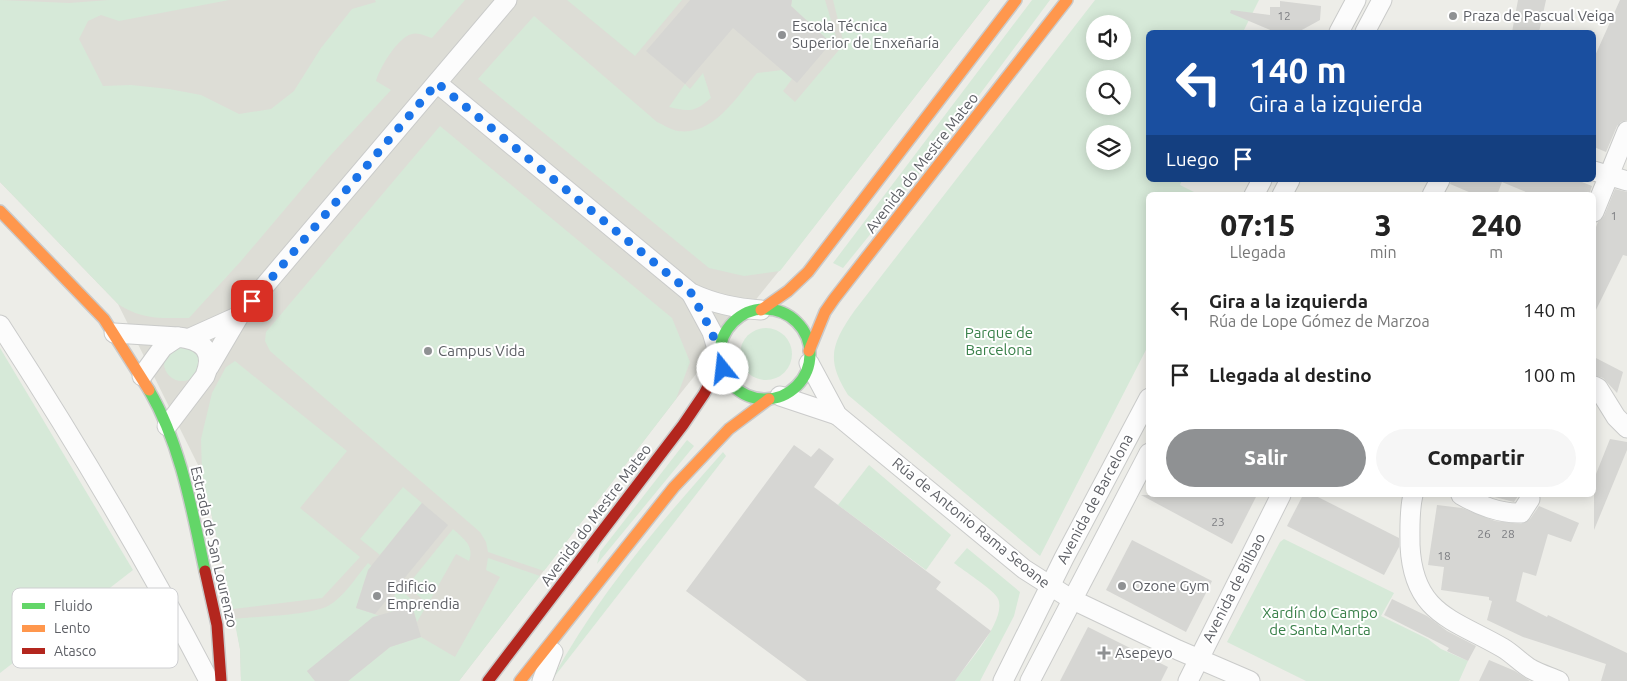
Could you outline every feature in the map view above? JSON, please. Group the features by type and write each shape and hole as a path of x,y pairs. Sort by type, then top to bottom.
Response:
{"main road":[{"name":"Avenida do Mestre Mateo","path":"762,310 808,272 1016,0"},
{"name":"Avenida do Mestre Mateo","path":"809,357 825,312 834,299 1067,0"},
{"name":"Estrada de San Lourenzo","path":"0,211 104,320 142,376 167,426 186,482 217,625 221,650 222,681"},
{"path":"520,681 674,487 729,429 798,384 809,357 805,335 793,320 779,312 762,310 745,314 728,330 722,345 721,362 729,381 740,391 753,398 775,398"},
{"name":"Avenida do Mestre Mateo","path":"488,681 683,425 701,399 721,362"}],"street":[{"path":"167,426 199,386 208,367 239,316 508,0"},
{"path":"1341,30 1356,0"},
{"path":"1366,30 1382,0"},
{"path":"437,83 691,293 713,304 762,310"},
{"path":"1596,208 1627,131"},
{"path":"691,293 712,332 721,362"},
{"path":"142,376 163,348 239,316"},
{"path":"0,325 88,467 159,588"},
{"path":"114,333 184,338 199,342 209,356 208,367"},
{"name":"Rúa de Antonio Rama Seoane","path":"809,357 838,415 1024,569 1049,587 1072,599 1250,681"},
{"path":"1596,387 1616,417 1627,428"},
{"name":"Rúa de Antonio Rama Seoane","path":"775,398 838,415"},
{"name":"Avenida de Barcelona","path":"1003,681 1049,587 1146,404"},
{"name":"Avenida de Barcelona","path":"1030,681 1146,459"},
{"name":"Avenida de Bilbao","path":"1188,681 1280,497"},
{"path":"1413,497 1411,562 1416,581 1425,598 1460,627 1504,648 1528,675 1559,681"},
{"path":"1466,497 1492,508 1514,513 1522,513 1530,499"},
{"path":"542,681 542,676 570,618"},
{"path":"178,622 207,677 211,681"}],"shaded area":[{"name":"Campus Vida","path":"0,0 990,0 791,256 676,399 459,681 241,681 240,649 233,609 202,473 118,304 0,182"}],"green space":[{"path":"0,0 69,3 109,0 229,0 119,21 101,15 88,21 79,39 103,86 131,85 201,95 239,114 271,109 294,91 321,48 352,9 376,2 375,0 465,0 432,38 412,34 396,46 381,68 376,81 391,90 329,157 241,261 189,318 169,318 135,313 118,304 0,182"},
{"path":"567,0 682,0 635,56"},
{"path":"792,0 825,0 836,37 831,43 791,6"},
{"path":"833,0 990,0 780,271 744,276 709,268 478,79 534,16 657,122 670,129 691,131 714,121 733,103 757,73 782,70 792,79 783,91 795,102 844,44"},
{"path":"1032,0 1050,0 936,153 843,268 833,263"},
{"name":"Parque de Barcelona","path":"1095,0 1259,0 1244,30 1146,30 1146,182 1181,182 1180,185 1194,192 1146,192 1146,350 1040,556 848,395 836,371 834,361 834,351 841,332 855,310"},
{"path":"703,73 711,98 692,110 669,107 685,84 690,89"},
{"path":"440,126 672,318 690,362 676,399 544,571 488,552 486,542 480,532 270,351 265,341 266,332"},
{"path":"766,328 776,330 784,336 790,344 792,354 790,364 784,372 776,378 766,380 756,378 748,372 742,364 740,354 742,344 748,336 756,330"},
{"path":"182,345 189,346 195,350 199,356 199,370 195,376 189,380 182,381 175,380 169,376 165,370 164,363 165,356 169,350 175,346"},
{"path":"0,348 133,570 110,588 12,588 12,664 0,673"},
{"path":"235,361 347,451 300,508 360,557 322,598 233,609 202,473 201,439 212,393 226,367"},
{"path":"687,440 694,446 597,564 600,552"},
{"path":"723,452 726,456 551,681 588,619 630,562"},
{"path":"869,465 951,535 926,570 838,505"},
{"path":"403,487 422,503 380,555 360,539"},
{"path":"453,529 464,539 469,547 469,561 456,554 428,604 407,586"},
{"name":"Xardín do Campo de Santa Marta","path":"1284,539 1394,593 1381,616 1428,639 1441,649 1468,661 1459,681 1306,681 1227,642 1280,542"},
{"path":"967,548 1020,592 1014,616 980,681 955,681 985,641 997,616 999,606 994,593 954,563"},
{"path":"488,558 540,576 459,681 348,681 390,647 421,637 455,657 500,577 486,570"},
{"path":"368,563 392,583 366,577 356,608 380,616 369,621 307,671 315,681 241,681 240,649 234,619 295,614 328,606 345,592"},
{"path":"397,587 424,610 417,622 412,606 390,612"}],"building":[{"name":"Escola Técnica Superior de Enxeñaría","path":"690,0 792,0 791,6 831,43 797,83 733,28 685,84 646,51"},
{"path":"1518,0 1546,0 1539,30 1512,30"},
{"path":"1620,0 1627,0 1627,120 1617,126 1606,152 1596,148 1596,54"},
{"path":"1280,1 1321,6 1320,20 1302,30 1270,30 1230,13 1231,10 1270,15 1270,7 1280,7"},
{"path":"1450,182 1502,182 1498,192 1469,192 1450,184"},
{"path":"1502,182 1582,182 1592,186 1590,192 1526,192"},
{"path":"1615,189 1627,192 1627,256 1623,255 1596,310 1596,227 1604,216"},
{"path":"1596,358 1623,372 1617,393 1603,378 1596,376"},
{"path":"1610,439 1627,442 1627,450 1594,530 1594,497 1596,497 1596,474"},
{"path":"794,445 811,457 819,448 834,459 814,487 941,582 936,589 991,631 955,681 807,681 686,591"},
{"path":"1141,495 1146,495 1146,497 1256,497 1232,544"},
{"path":"1302,497 1318,497 1399,538 1399,547 1384,575 1287,526"},
{"path":"1495,497 1517,497 1514,502"},
{"path":"422,503 448,525 375,614 356,608 368,570"},
{"path":"1437,505 1462,508 1495,521 1521,524 1530,519 1539,506 1579,523 1571,542 1548,534 1536,576 1523,572 1516,601 1627,653 1627,681 1601,681 1606,664 1523,637 1487,620 1492,601 1489,600 1489,597 1441,590 1444,567 1428,565"},
{"path":"1132,540 1212,581 1186,632 1106,590"},
{"path":"1392,599 1427,616 1447,631 1476,646 1468,661 1447,651 1449,648 1384,615"},
{"path":"412,606 421,637 390,647 348,681 315,681 307,671 373,617"},
{"path":"1088,627 1168,667 1161,681 1060,681"},
{"path":"1489,660 1515,671 1530,681 1479,681"}],"traffic: fast":[{"path":"765,309 774,310 790,317 802,329 809,345 810,354 809,363 802,379 790,391 774,398 765,399 756,398 740,391 728,379 721,363 720,354 721,345 728,329 740,317 756,310 765,309"},
{"path":"149,390 160,411 177,455 190,501 205,571"}],"traffic: slow":[{"path":"761,310 788,291 808,272 1016,0"},
{"path":"809,351 825,312 834,299 1067,0"},
{"path":"0,211 104,319 149,390"},
{"path":"520,681 674,487 729,429 769,399"}],"traffic: jam":[{"path":"488,681 683,425 704,394 721,362"},
{"path":"205,571 217,625 221,681"}],"place":[{"name":"Praza de Pascual Veiga","path":"1453,16"},
{"name":"Escola Técnica Superior de Enxeñaría","path":"782,35"},
{"name":"Campus Vida","path":"428,351"},
{"name":"Ozone Gym","path":"1122,586"},
{"name":"Edificio Emprendia","path":"377,596"},
{"name":"Asepeyo","path":"1104,653"}],"route":[{"path":"252,301 437,83 691,293 712,332 723,369"}]}
